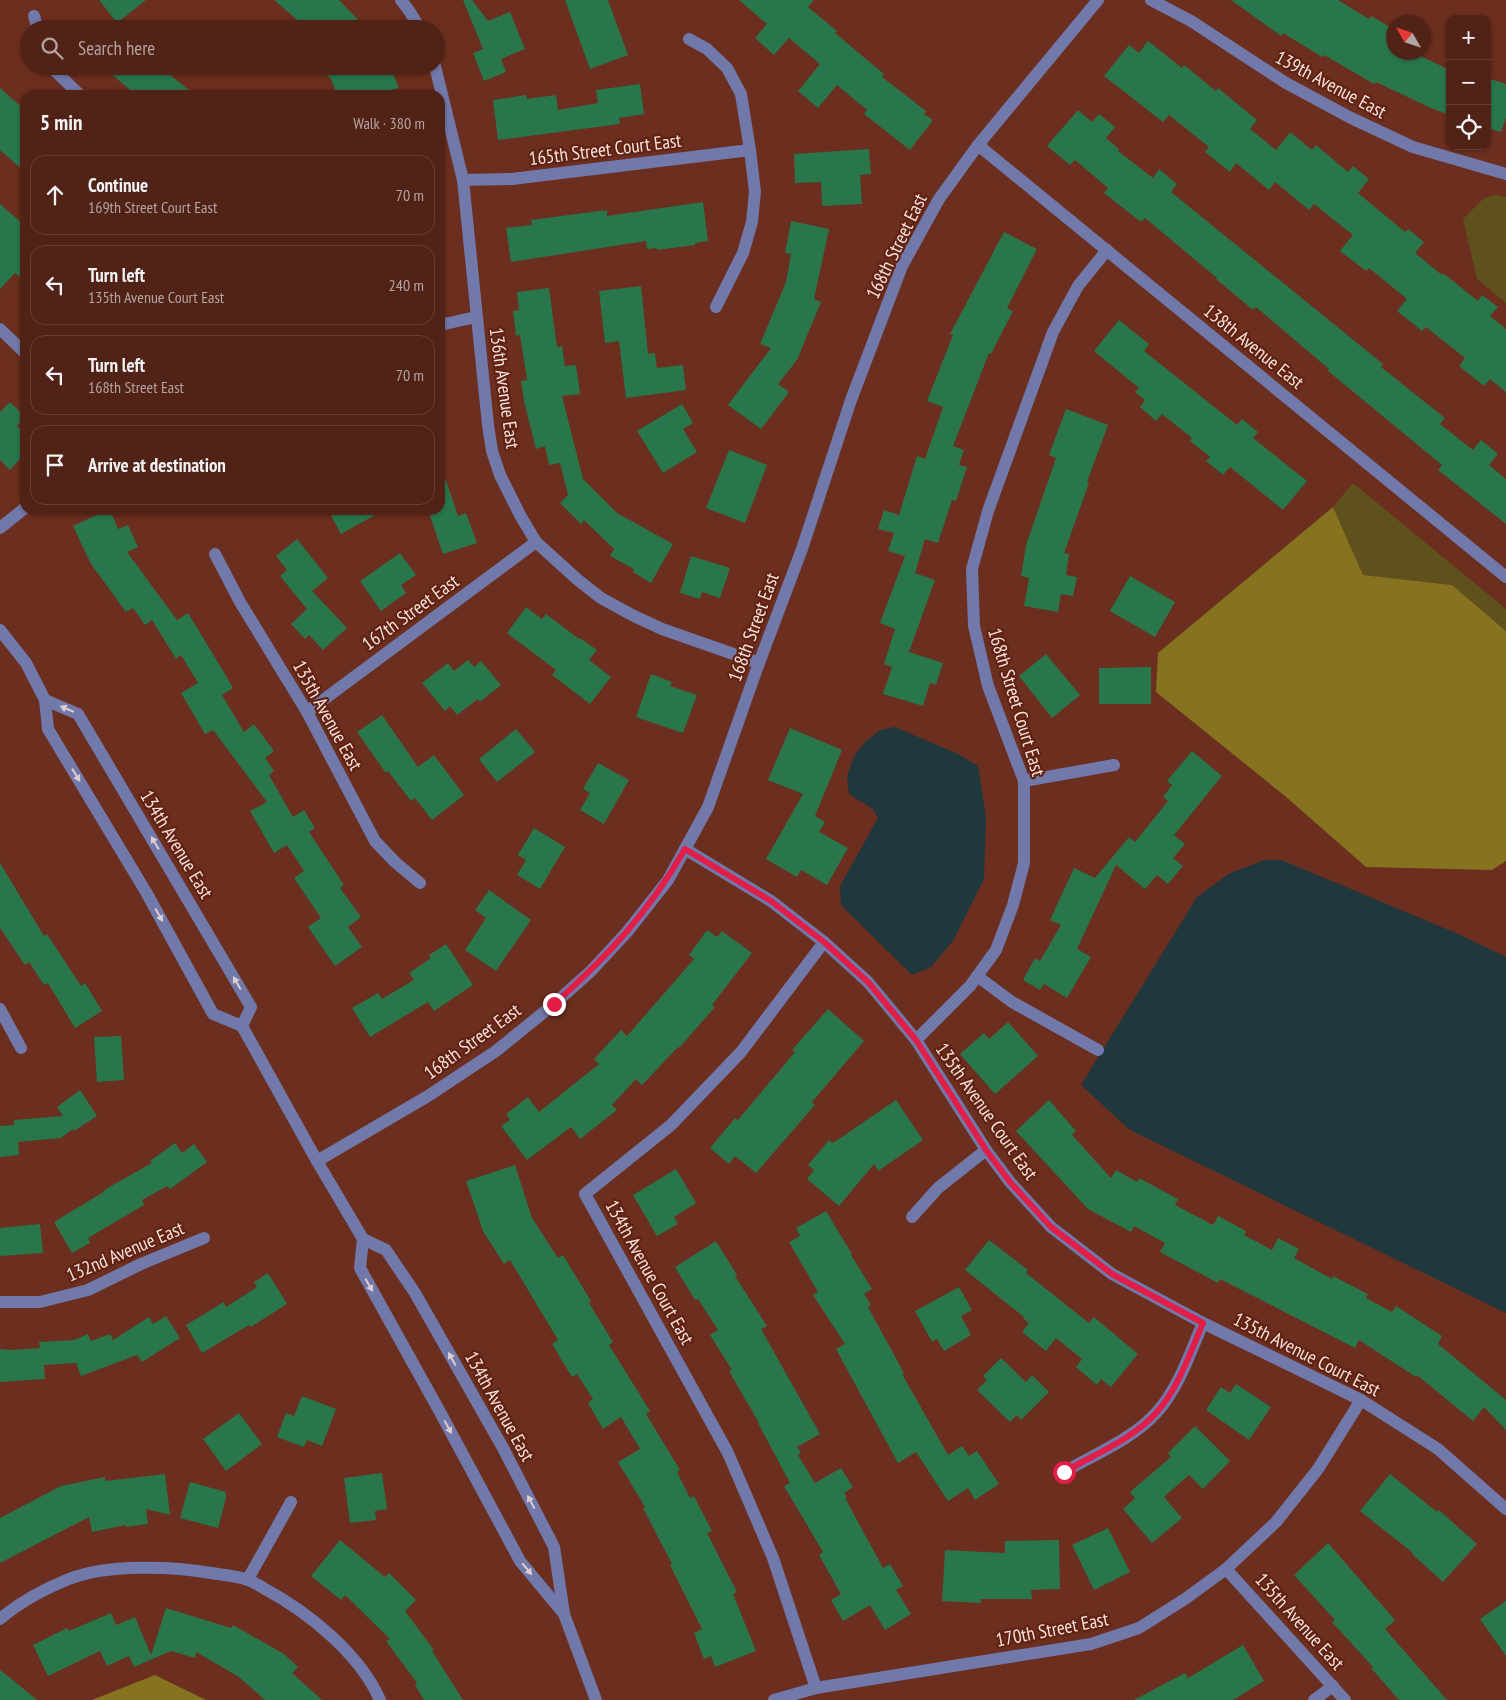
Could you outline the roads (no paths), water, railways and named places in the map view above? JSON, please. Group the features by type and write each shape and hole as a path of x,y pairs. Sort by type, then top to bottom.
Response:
{"street":[{"path":"401,0 415,20"},
{"name":"168th Street East","path":"317,1161 428,1096 496,1050 554,1004 591,971 627,932 668,880 708,807 802,549 869,351 902,266 939,199 978,145 1098,0"},
{"name":"139th Avenue East","path":"1151,0 1191,21 1286,83 1413,148 1506,174"},
{"path":"689,39 707,49 727,68 741,94 755,192 752,222 743,254 716,307"},
{"path":"59,75 75,90"},
{"name":"136th Avenue East","path":"437,75 441,90"},
{"name":"136th Avenue East","path":"445,107 463,180 476,317 492,451 500,475 536,542 601,598 632,615 662,629 759,663"},
{"name":"138th Avenue East","path":"978,145 1506,577"},
{"name":"165th Street Court East","path":"463,180 512,179 750,150"},
{"name":"168th Street Court East","path":"916,1040 970,986 996,950 1013,905 1024,863 1024,781 988,686 974,626 972,569 988,511 1053,332 1078,286 1107,250"},
{"path":"445,324 476,317"},
{"path":"0,329 20,347"},
{"path":"0,528 20,512"},
{"name":"167th Street East","path":"307,712 536,542"},
{"name":"135th Avenue East","path":"215,554 240,602 307,712 375,841 395,862 420,883"},
{"path":"0,630 26,663 45,700 48,729 146,892 213,1014 242,1026 363,1239"},
{"name":"134th Avenue East","path":"45,700 78,714 88,730 251,1007 242,1026"},
{"path":"1024,781 1114,764"},
{"name":"135th Avenue Court East","path":"685,849 771,901 824,942 868,982 916,1040 986,1150 1010,1182 1051,1227 1112,1274 1203,1323 1361,1400 1438,1449 1506,1509"},
{"name":"134th Avenue Court East","path":"816,1688 773,1558 728,1453 585,1194 671,1124 741,1052 824,942"},
{"path":"977,976 1012,1002 1098,1050"},
{"path":"0,1009 21,1048"},
{"path":"912,1217 938,1188 986,1150"},
{"name":"132nd Avenue East","path":"0,1302 40,1302 88,1290 141,1264 204,1238"},
{"name":"134th Avenue East","path":"564,1614 520,1561 360,1268 363,1239 386,1250 415,1293 503,1448 554,1547 564,1614 596,1700"},
{"path":"1064,1472 1134,1432 1157,1412 1176,1385 1203,1323"},
{"name":"170th Street East","path":"774,1700 816,1688 1091,1644 1139,1628 1185,1599 1226,1569 1282,1514 1318,1469 1361,1400"},
{"path":"248,1580 291,1502"},
{"path":"0,1619 31,1597 70,1578 97,1572 129,1568 163,1568 192,1570 248,1580 283,1598 330,1635 366,1674 380,1700"},
{"name":"135th Avenue East","path":"1226,1569 1345,1700"},
{"path":"1314,1700 1333,1686"}],"water":[{"path":"895,727 958,754 978,766 986,816 984,879 953,941 931,967 912,975 841,905 840,886 878,818 873,809 849,794 847,777 854,756 865,742 880,730"},
{"path":"1265,860 1281,860 1456,933 1506,957 1506,1313 1130,1130 1081,1085 1197,897 1230,873"}]}
